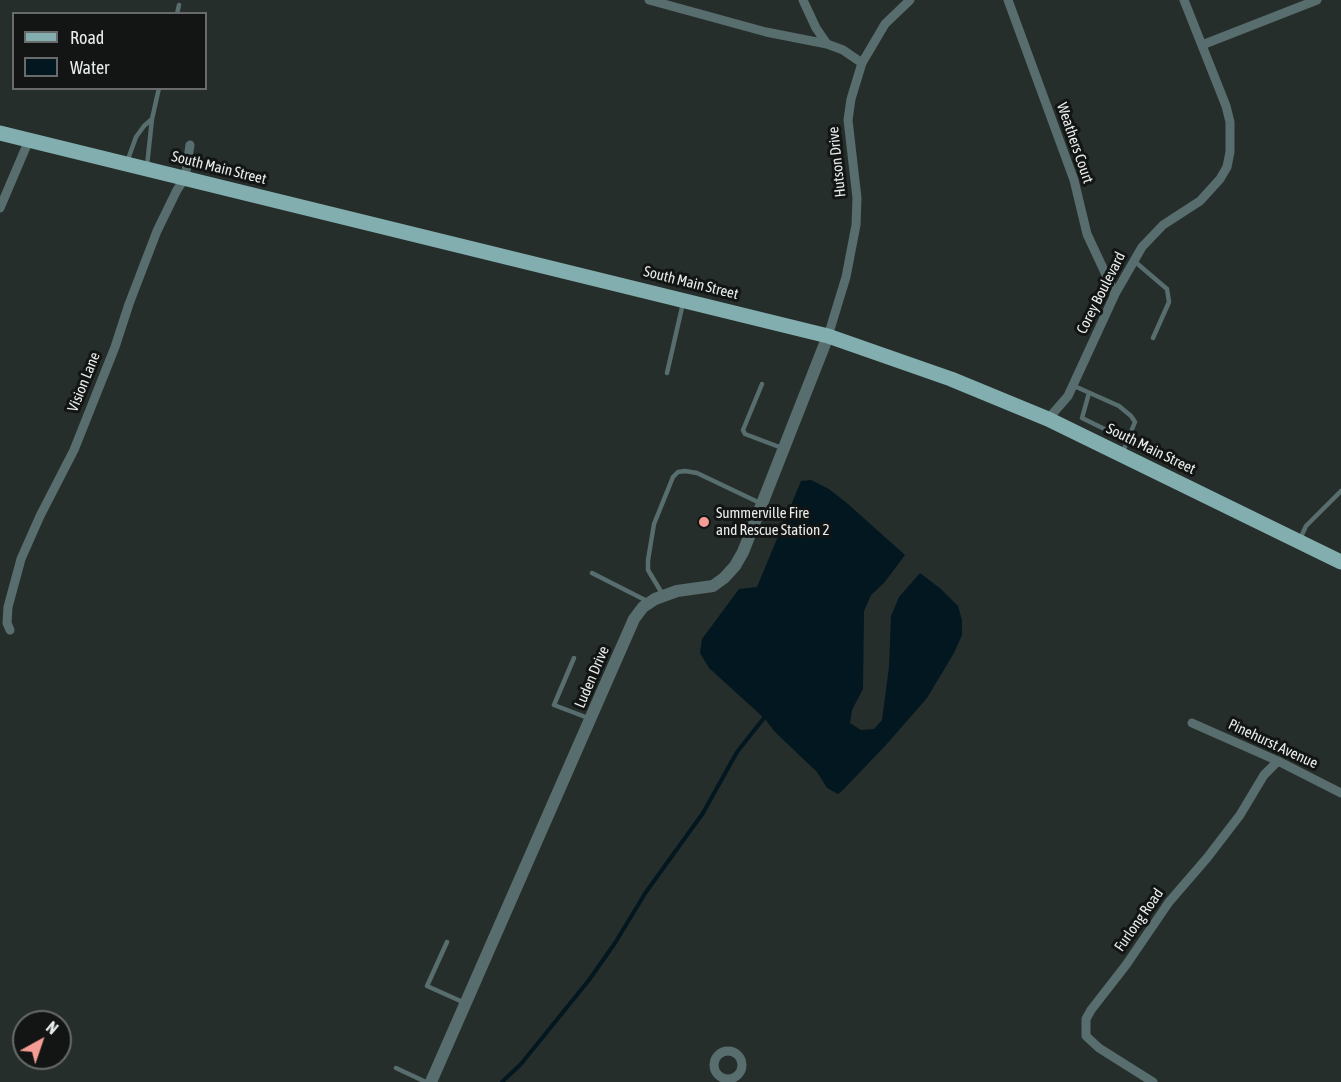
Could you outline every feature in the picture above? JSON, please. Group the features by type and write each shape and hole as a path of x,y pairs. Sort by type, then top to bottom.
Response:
{"main road":[{"name":"South Main Street","path":"0,133 828,336 951,379 1048,419 1078,425 1341,562"}],"street":[{"path":"650,0 766,32 827,44 843,50 862,63"},
{"path":"803,0 816,28 827,44"},
{"name":"Hutson Drive","path":"828,336 846,277 856,225 856,198 848,120 850,99 862,63 885,24 909,0"},
{"name":"Weathers Court","path":"1008,0 1074,180 1087,234 1115,294"},
{"name":"Corey Boulevard","path":"1048,419 1068,396 1133,260 1162,225 1200,201 1220,179 1227,167 1230,152 1230,122 1226,106 1185,0"},
{"path":"1202,45 1317,0"},
{"path":"0,208 29,140"},
{"name":"Vision Lane","path":"10,630 7,623 8,607 21,560 40,516 74,450 115,347 157,231 185,178 190,145"},
{"name":"Luden Drive","path":"431,1082 634,620 643,607 663,595 713,586 724,578 743,552 828,336"},
{"name":"Pinehurst Avenue","path":"1192,723 1278,761 1341,793"},
{"name":"Furlong Road","path":"1153,1082 1099,1048 1086,1036 1084,1027 1086,1019 1090,1010 1126,965 1169,902 1207,858 1240,815 1264,775 1278,761"}],"lane":[{"path":"177,12 179,5"},
{"path":"147,169 152,118 159,90"},
{"path":"126,164 136,137 152,118"},
{"path":"1133,260 1167,289 1169,302 1153,338"},
{"path":"667,373 684,300"},
{"path":"762,384 743,430 745,434 784,449"},
{"path":"1072,385 1119,406 1131,416 1135,422 1125,448"},
{"path":"1078,425 1089,393"},
{"path":"663,595 648,570 648,560 654,524 670,485 678,472 697,473 762,505"},
{"path":"1299,541 1306,526 1341,491"},
{"path":"592,573 650,602"},
{"path":"574,658 554,705 591,719"},
{"path":"447,942 427,986 465,1003"},
{"path":"396,1068 426,1082"}],"water":[{"path":"811,480 829,489 848,504 905,555 884,583 871,595 864,611 863,689 852,710 850,723 861,730 874,729 882,720 889,667 891,616 899,597 920,573 958,606 962,620 962,635 954,653 927,698 885,746 838,794 827,788 817,772 775,732 764,718 709,668 700,653 702,639 739,589 757,587 801,481"}],"waterway":[{"path":"502,1082 521,1064 589,980 646,892 703,813 737,752 764,718"}],"place":[{"name":"Summerville Fire and Rescue Station 2","path":"704,522"}]}
